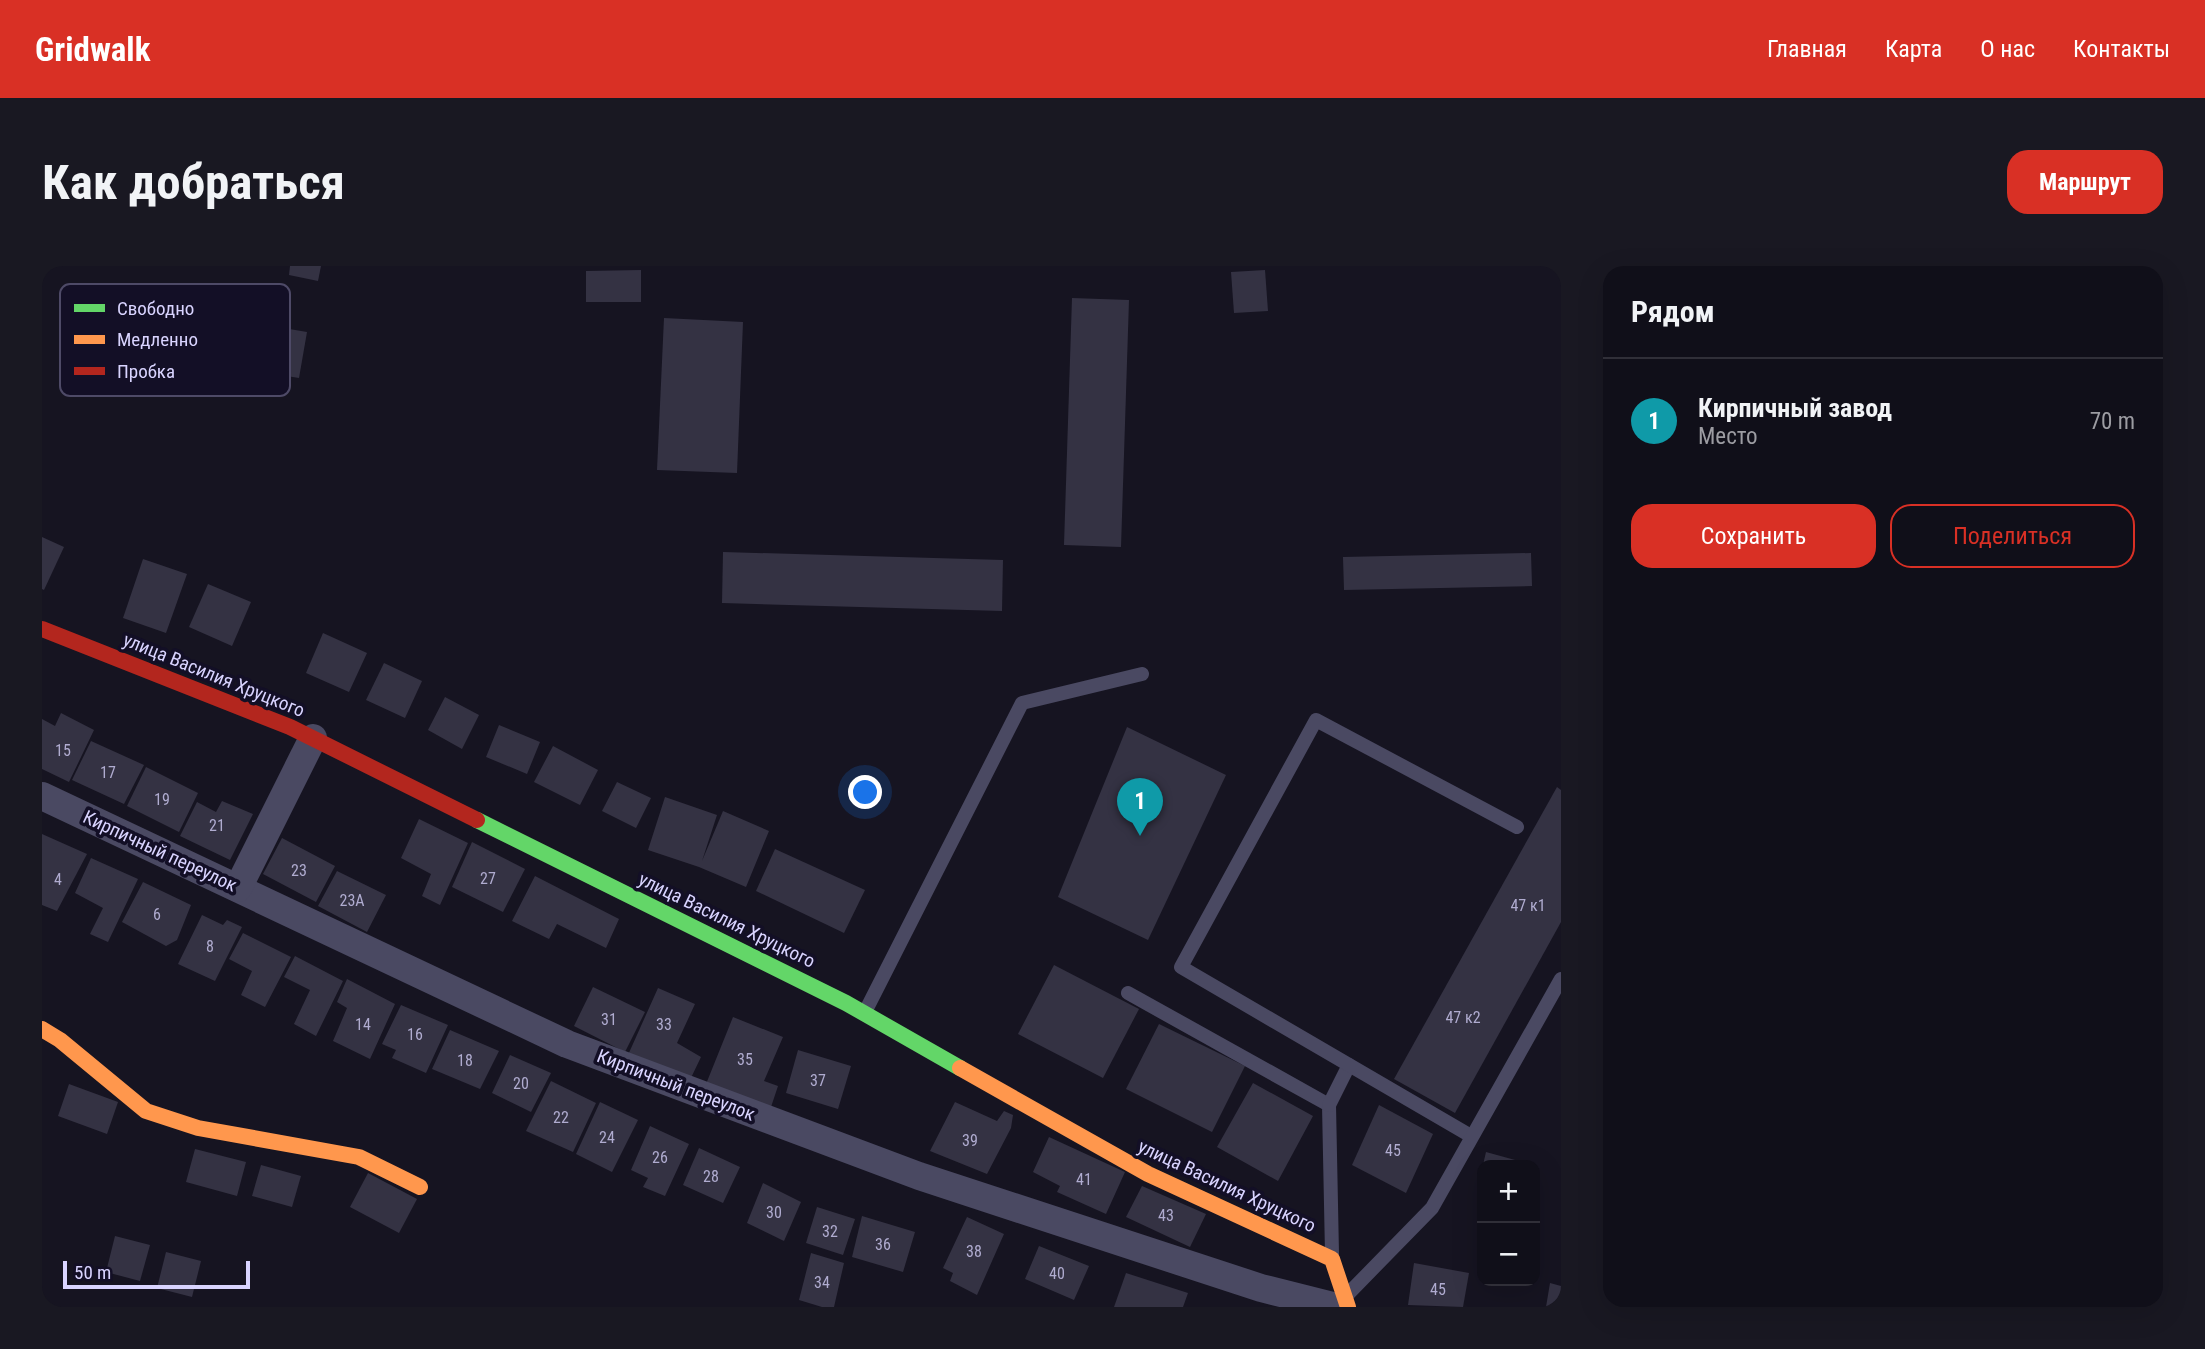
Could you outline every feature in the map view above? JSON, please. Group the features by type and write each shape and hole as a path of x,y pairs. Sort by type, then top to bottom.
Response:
{"street":[{"name":"улица Василия Хруцкого","path":"42,629 313,738 864,1013 1148,1174 1332,1259"},
{"path":"237,888 313,738"},
{"name":"Кирпичный переулок","path":"42,796 568,1044 919,1175 1261,1288 1343,1304"},
{"path":"42,1029 60,1040 146,1111 198,1128 359,1157 420,1186"},
{"path":"1332,1259 1343,1304"}],"lane":[{"path":"864,1013 1022,703 1142,674"},
{"path":"1471,1136 1181,967 1316,720 1517,827"},
{"path":"1343,1304 1432,1208 1561,979"},
{"path":"1128,993 1329,1105"},
{"path":"1332,1259 1329,1105 1349,1065"}],"building":[{"path":"290,266 321,266 318,281 289,275"},
{"path":"641,270 641,302 586,302 586,271"},
{"path":"1265,270 1268,311 1234,313 1231,272"},
{"path":"1072,298 1129,300 1121,547 1064,545"},
{"path":"664,318 743,322 737,473 657,470"},
{"path":"290,329 307,332 299,378 290,377"},
{"path":"42,537 64,547 44,590 42,589"},
{"path":"723,552 1003,560 1002,611 722,603"},
{"path":"1531,553 1532,586 1344,590 1343,557"},
{"path":"143,559 187,574 166,633 123,618"},
{"path":"208,584 251,602 232,646 189,627"},
{"path":"323,633 367,653 349,692 306,673"},
{"path":"384,663 422,681 405,718 366,700"},
{"path":"445,697 479,715 462,749 428,730"},
{"path":"61,713 94,730 69,782 42,769 42,719 55,726"},
{"path":"499,725 540,742 527,774 486,757"},
{"path":"1127,727 1226,775 1148,940 1058,897"},
{"path":"91,741 144,765 124,804 72,780"},
{"path":"553,746 598,770 580,805 534,782"},
{"path":"146,767 198,793 179,832 127,806"},
{"path":"617,782 651,798 636,828 602,811"},
{"path":"1557,787 1561,790 1561,922 1455,1113 1394,1079"},
{"path":"665,797 717,815 702,861 723,811 769,831 746,887 699,867 648,850"},
{"path":"222,801 253,814 230,860 180,836 197,802 216,812"},
{"path":"419,819 468,843 440,905 422,896 431,874 401,858"},
{"path":"42,834 87,854 57,911 42,905"},
{"path":"282,838 335,866 316,902 263,874"},
{"path":"472,842 525,869 503,912 452,887"},
{"path":"775,849 865,890 844,933 756,891"},
{"path":"91,858 138,879 108,942 90,934 103,908 75,893"},
{"path":"337,871 386,895 367,932 318,906"},
{"path":"535,876 619,919 606,948 557,924 549,939 512,921"},
{"path":"143,882 191,905 177,940 166,946 122,922"},
{"path":"202,915 223,925 227,920 242,927 215,981 178,964"},
{"path":"243,933 291,957 265,1007 241,995 252,971 229,959"},
{"path":"295,956 343,981 316,1036 294,1024 310,990 284,977"},
{"path":"1054,965 1139,1009 1103,1078 1018,1034"},
{"path":"347,979 395,1004 370,1059 333,1041 347,1008 337,1002"},
{"path":"593,987 645,1012 625,1052 574,1026"},
{"path":"658,988 695,1004 677,1043 701,1057 689,1082 628,1055"},
{"path":"401,1005 448,1025 426,1073 392,1058 396,1050 382,1044"},
{"path":"733,1017 783,1037 764,1081 778,1086 769,1113 704,1089"},
{"path":"1159,1024 1245,1066 1212,1132 1126,1089"},
{"path":"450,1030 499,1051 480,1089 432,1069"},
{"path":"798,1050 851,1066 838,1109 786,1093"},
{"path":"510,1055 551,1073 531,1112 492,1093"},
{"path":"551,1081 596,1103 573,1152 526,1131"},
{"path":"1253,1083 1313,1116 1278,1181 1217,1147"},
{"path":"69,1084 118,1102 107,1134 58,1116"},
{"path":"600,1102 638,1120 612,1172 576,1154"},
{"path":"955,1102 997,1121 1004,1111 1013,1115 1011,1128 987,1174 930,1151"},
{"path":"1379,1105 1433,1134 1406,1193 1352,1165"},
{"path":"650,1126 689,1144 665,1196 643,1187 648,1178 631,1170"},
{"path":"1049,1137 1125,1172 1106,1214 1057,1192 1060,1186 1033,1172"},
{"path":"699,1148 740,1167 723,1203 683,1185"},
{"path":"195,1149 246,1162 237,1196 186,1182"},
{"path":"1486,1152 1515,1160 1484,1160"},
{"path":"261,1165 301,1176 292,1207 252,1196"},
{"path":"368,1173 417,1199 399,1233 350,1207"},
{"path":"763,1183 801,1202 784,1241 747,1223"},
{"path":"1142,1186 1206,1214 1190,1247 1126,1217"},
{"path":"817,1207 855,1219 843,1255 806,1243"},
{"path":"862,1216 915,1232 903,1272 852,1257"},
{"path":"967,1217 1004,1234 977,1295 950,1281 953,1273 943,1268"},
{"path":"115,1236 150,1245 140,1281 106,1272"},
{"path":"1039,1246 1089,1266 1074,1300 1025,1279"},
{"path":"166,1252 201,1261 192,1297 157,1288"},
{"path":"811,1253 844,1263 834,1307 822,1307 799,1300"},
{"path":"1414,1263 1469,1273 1463,1307 1408,1305"},
{"path":"1126,1273 1188,1293 1183,1307 1114,1307"},
{"path":"1550,1283 1561,1286 1561,1307 1546,1307"}],"traffic: fast":[{"path":"477,820 846,1003 960,1068"}],"traffic: slow":[{"path":"42,1029 60,1040 146,1111 198,1128 359,1157 420,1187"},
{"path":"960,1068 1148,1174 1332,1259 1348,1307"}],"traffic: jam":[{"path":"42,629 290,727 477,820"}],"place":[{"name":"Кирпичный завод","path":"1140,836"}]}
